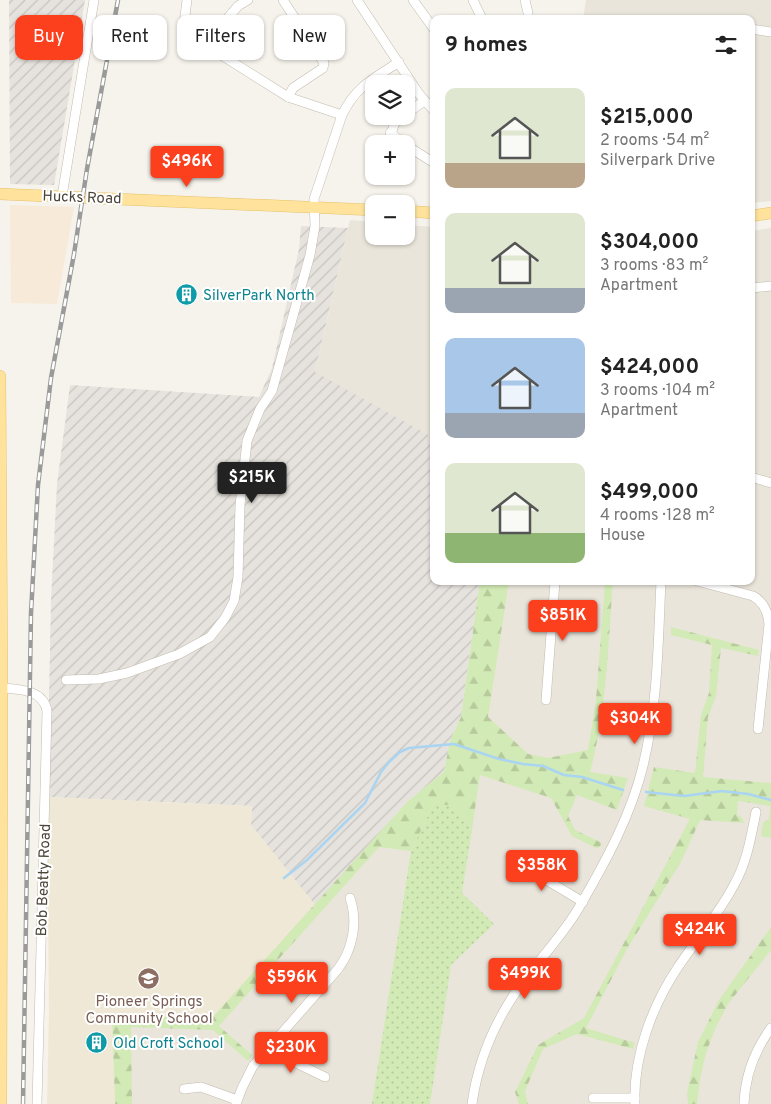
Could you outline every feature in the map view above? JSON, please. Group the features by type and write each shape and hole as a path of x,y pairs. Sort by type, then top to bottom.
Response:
{"main road":[{"name":"Hucks Road","path":"0,194 365,210"},
{"path":"415,212 430,213"},
{"path":"755,215 771,213"},
{"path":"0,376 2,688 1,1104"}],"street":[{"path":"62,196 94,0"},
{"path":"185,15 186,0"},
{"path":"230,15 238,6 248,0"},
{"path":"283,0 324,63 324,68 293,88 288,97"},
{"path":"357,0 424,101 430,107"},
{"path":"413,0 430,23"},
{"path":"473,0 480,15"},
{"path":"525,0 528,15"},
{"path":"755,30 771,32"},
{"path":"229,60 288,97 342,115"},
{"path":"66,680 99,679 128,672 179,654 210,637 225,618 234,601 238,577 240,505 247,440 260,409 272,391 310,255 315,226 314,199 342,115 354,95 370,80 399,62"},
{"path":"415,108 424,101"},
{"path":"393,135 390,133 394,125"},
{"path":"415,150 430,160"},
{"path":"755,288 771,286"},
{"path":"755,478 771,483"},
{"path":"546,700 555,585"},
{"path":"472,1104 482,1058 504,1011 523,982 574,918 621,828 632,800 643,766 652,716 658,669 661,585"},
{"path":"712,585 753,596 766,608 769,624 758,728"},
{"name":"Bob Beatty Road","path":"2,688 40,696 47,710 37,1104"},
{"path":"593,1098 635,1101 636,1081 642,1049 655,1009 677,968 734,885 746,859 756,812"},
{"path":"523,857 542,878 583,902"},
{"path":"184,1089 201,1087 237,1102 253,1066 338,969 347,956 354,924 354,912 350,898"},
{"path":"744,1104 750,1068 757,1050 771,1028"},
{"path":"274,1043 298,1064 325,1077"}],"shaded area":[{"path":"9,0 85,0 82,15 15,15 15,60 75,60 54,185 10,184"},
{"path":"586,0 771,0 771,201 755,203 755,15 584,15"},
{"path":"10,205 74,207 57,304 11,303"},
{"path":"350,220 365,221 365,245 415,245 415,226 430,227 430,436 315,373"},
{"name":"SilverPark North","path":"301,226 348,228 315,372 430,436 430,585 479,585 461,717 450,741 444,772 408,801 315,905 251,825 252,806 47,797 51,600 57,484 70,385 259,397 272,368 299,249"},
{"path":"771,228 771,1104 115,1104 112,1014 211,1019 408,801 444,772 450,741 461,717 479,585 755,585 755,230"},
{"name":"Pioneer Springs Community School","path":"47,797 252,806 251,825 315,905 211,1019 112,1015 115,1104 47,1104 49,1011"}],"green space":[{"path":"479,585 508,585 488,717 528,754 548,758 588,750 596,700 605,585 613,585 603,701 596,749 590,772 628,778 617,810 577,795 568,816 575,830 602,843 598,849 572,836 551,798 480,775 472,829 454,805 433,805 411,851 379,847 219,1026 252,1055 248,1061 213,1030 131,1027 132,1104 115,1104 112,1014 211,1019 408,801 444,772 450,741 461,717"},
{"path":"671,627 759,650 758,656 721,648 716,696 708,717 703,777 771,783 771,838 761,836 763,823 769,819 770,806 738,801 737,815 742,818 744,823 700,820 681,862 627,949 586,1028 635,1043 633,1049 577,1034 543,1049 525,1091 528,1104 519,1104 515,1092 538,1045 584,1018 690,819 644,806 654,767 695,773 701,715 709,693 712,645 671,635"},
{"path":"433,805 454,805 472,829 462,893 494,924 451,965 430,1104 372,1104 411,851"},
{"path":"771,927 771,950 728,1004 715,1029 706,1053 697,1104 688,1104 687,1093 698,1042 719,1000"}],"waterway":[{"path":"284,878 307,860 365,803 381,772 400,752 409,748 454,744 499,759 543,766 564,775 582,777 623,790"},
{"path":"646,792 684,796 722,791 748,794 771,800"}],"railway":[{"path":"23,1104 31,613 38,485 51,378 118,0"}],"place":[{"name":"SilverPark North","path":"187,295"},
{"name":"Pioneer Springs Community School","path":"149,978"},
{"name":"Old Croft School","path":"97,1043"}]}
